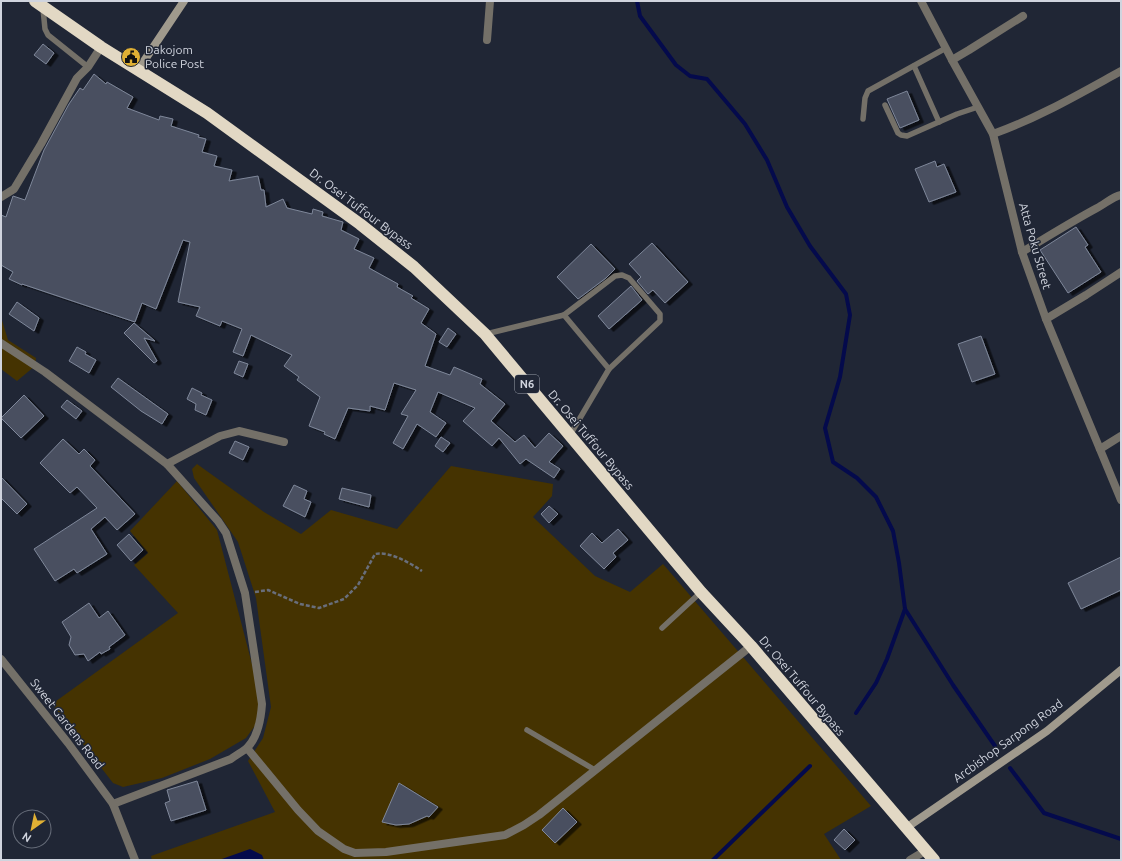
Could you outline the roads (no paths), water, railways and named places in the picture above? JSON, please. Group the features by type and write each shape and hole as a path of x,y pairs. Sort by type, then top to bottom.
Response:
{"highway":[{"name":"Dr. Osei Tuffour Bypass","path":"39,4 102,47 207,113 360,224 414,267 485,334 701,592 751,646 934,860"}],"street":[{"path":"138,70 184,1"},
{"path":"487,40 490,1"},
{"name":"Atta Poku Street","path":"921,1 993,134 1022,252 1046,319 1121,500"},
{"path":"952,60 1023,16"},
{"path":"1,197 14,190 77,78 102,47"},
{"path":"993,134 1027,121 1121,71"},
{"path":"1022,252 1084,215 1099,208 1116,196 1121,195"},
{"path":"1046,319 1121,272"},
{"path":"1,343 68,389 167,464 206,506 226,533 245,593 262,704 262,717 256,734 247,748 230,759 113,804"},
{"path":"167,464 220,436 239,431 284,442"},
{"path":"1100,449 1121,436"},
{"path":"247,748 298,810 318,831 344,849 355,853 386,852 505,835 524,825 751,646"},
{"name":"Sweet Gardens Road","path":"1,660 68,743 113,804 135,860"},
{"name":"Arcbishop Sarpong Road","path":"906,828 1047,731 1121,670"},
{"path":"910,860 926,851"}],"lane":[{"path":"39,4 44,29 48,35 88,66"},
{"path":"863,119 864,98 868,91 946,48"},
{"path":"914,66 939,122"},
{"path":"885,105 892,123 901,135 907,136 978,107"},
{"path":"485,334 564,315 615,276 622,275 629,278 660,314 660,321 609,369 570,435"},
{"path":"564,315 609,369"},
{"path":"662,628 701,592"},
{"path":"527,730 595,770"}],"waterway":[{"path":"637,1 640,16 676,65 690,76 707,79 745,124 767,160 787,207 810,246 846,294 850,315 840,377 825,428 833,462 857,478 876,497 893,531 905,609 953,685 995,746"},
{"path":"856,713 876,683 887,659 905,609"},
{"path":"713,860 810,766"},
{"path":"1010,768 1044,813 1121,839"}],"place":[{"name":"Dakojom Police Post","path":"131,57"}]}
